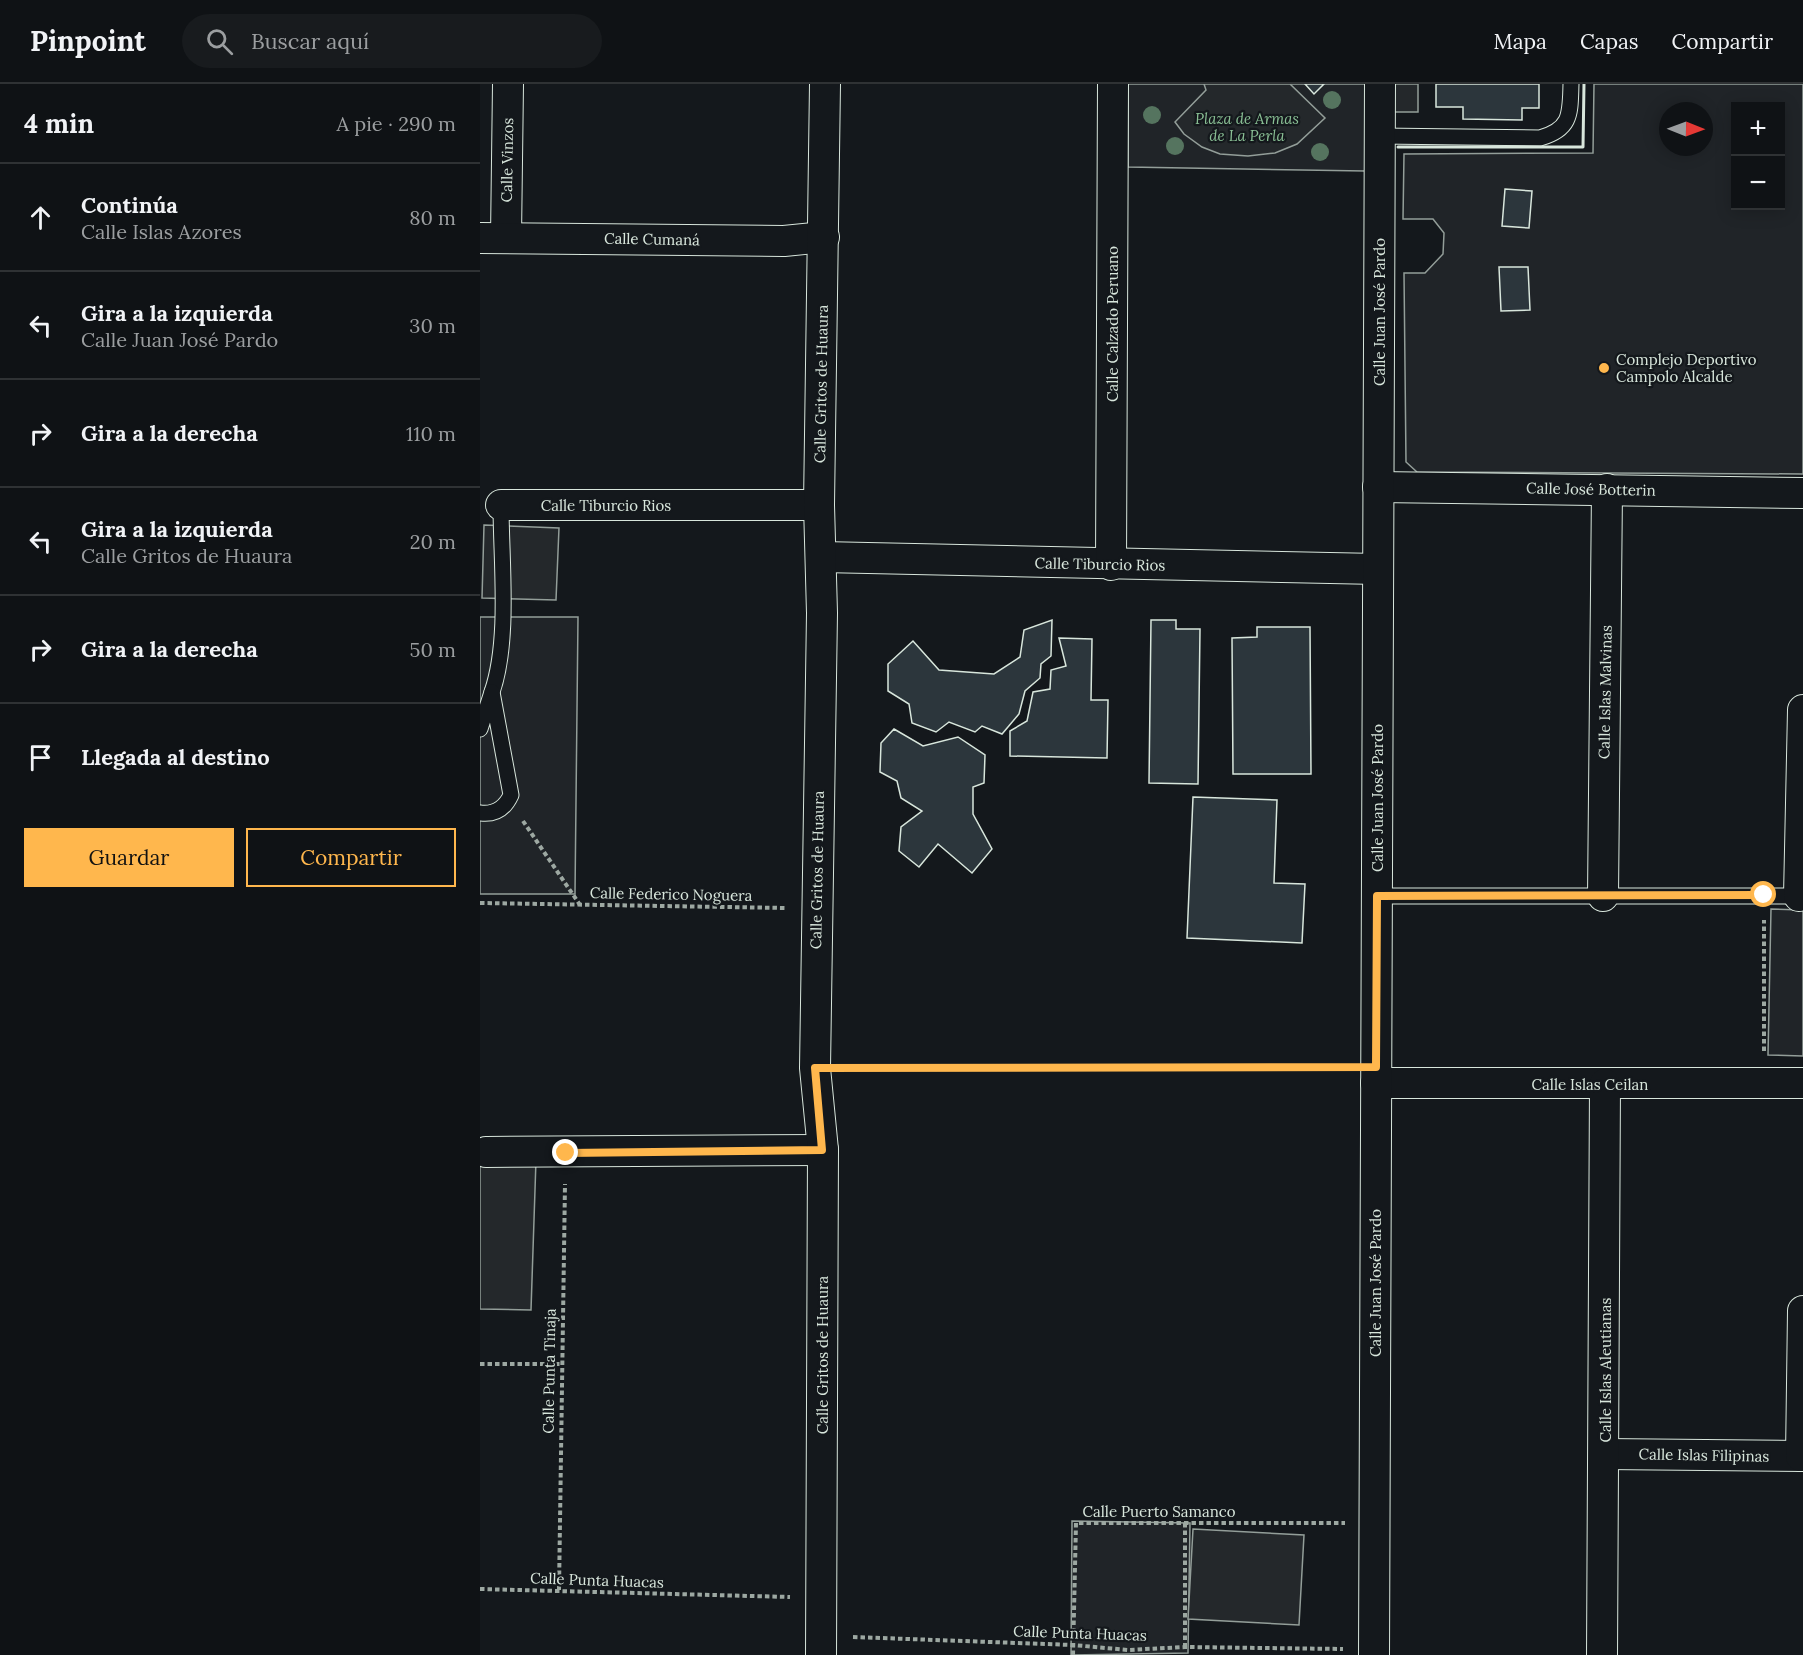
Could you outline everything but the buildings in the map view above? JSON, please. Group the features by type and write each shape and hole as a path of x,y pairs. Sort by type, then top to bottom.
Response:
{"street":[{"name":"Calle Vinzos","path":"493,237 508,84"},
{"name":"Calle Gritos de Huaura","path":"821,1645 822,1150 815,1068 822,557 819,505 825,84"},
{"name":"Calle Calzado Peruano","path":"1111,565 1113,84"},
{"name":"Calle Juan José Pardo","path":"1374,1652 1380,84"},
{"name":"Calle Cumaná","path":"493,237 784,241 824,237"},
{"name":"Calle José Botterin","path":"1378,487 1803,494"},
{"name":"Calle Islas Malvinas","path":"1604,896 1607,489"},
{"name":"Calle Tiburcio Rios","path":"501,505 819,505"},
{"name":"Calle Tiburcio Rios","path":"822,557 1378,569"},
{"path":"1801,896 1803,710"},
{"name":"Calle Islas Ceilan","path":"1376,1075 1605,1084 1803,1083"},
{"name":"Calle Islas Aleutianas","path":"1602,1655 1605,1454 1605,1084"},
{"path":"486,1152 822,1150"},
{"path":"1802,1456 1803,1311"},
{"name":"Calle Islas Filipinas","path":"1605,1454 1802,1456"}],"lane":[{"path":"1380,136 1540,138 1553,135 1563,127 1570,115 1571,84"},
{"path":"480,729 496,680 502,617 501,505"},
{"path":"480,813 495,813 508,800 512,787 492,692"},
{"path":"1377,896 1801,896"}],"path":[{"path":"508,800 580,905"},
{"path":"1764,895 1764,1083"},
{"name":"Calle Federico Noguera","path":"480,903 800,909 816,917"},
{"path":"815,1068 1376,1075"},
{"name":"Calle Punta Tinaja","path":"559,1590 560,1364 566,1153"},
{"path":"480,1364 560,1364"},
{"name":"Calle Puerto Samanco","path":"1073,1655 1076,1523 1374,1523"},
{"path":"1185,1523 1185,1647"},
{"name":"Calle Punta Huacas","path":"480,1589 821,1598"},
{"name":"Calle Punta Huacas","path":"821,1645 1073,1645 1128,1650 1185,1647 1374,1652"}],"green space":[{"name":"Plaza de Armas de La Perla","path":"1128,84 1365,84 1365,171 1128,167"},
{"name":"Complejo Deportivo Campolo Alcalde","path":"1594,84 1803,84 1803,474 1417,472 1406,462 1404,273 1425,273 1443,254 1444,233 1433,219 1403,219 1404,154 1593,153"},
{"path":"480,617 578,617 575,894 480,894"},
{"path":"1771,909 1803,910 1803,1056 1768,1055"},
{"path":"1072,1521 1190,1523 1188,1653 1071,1655"}],"shaded area":[{"path":"1204,84 1290,84 1325,118 1297,144 1275,153 1248,156 1220,154 1202,147 1184,134 1175,122 1206,90"},
{"path":"1394,84 1418,84 1418,112 1394,112"},
{"path":"484,525 559,528 556,600 482,598"},
{"path":"480,1159 536,1160 531,1310 480,1309"},
{"path":"1193,1529 1304,1535 1299,1625 1188,1619"}],"wall":[{"path":"1398,147 1583,147 1584,84"}],"place":[{"name":"Complejo Deportivo Campolo Alcalde","path":"1604,368"}],"route":[{"path":"566,1153 822,1150 815,1068 1376,1067 1377,896 1764,895"}]}
